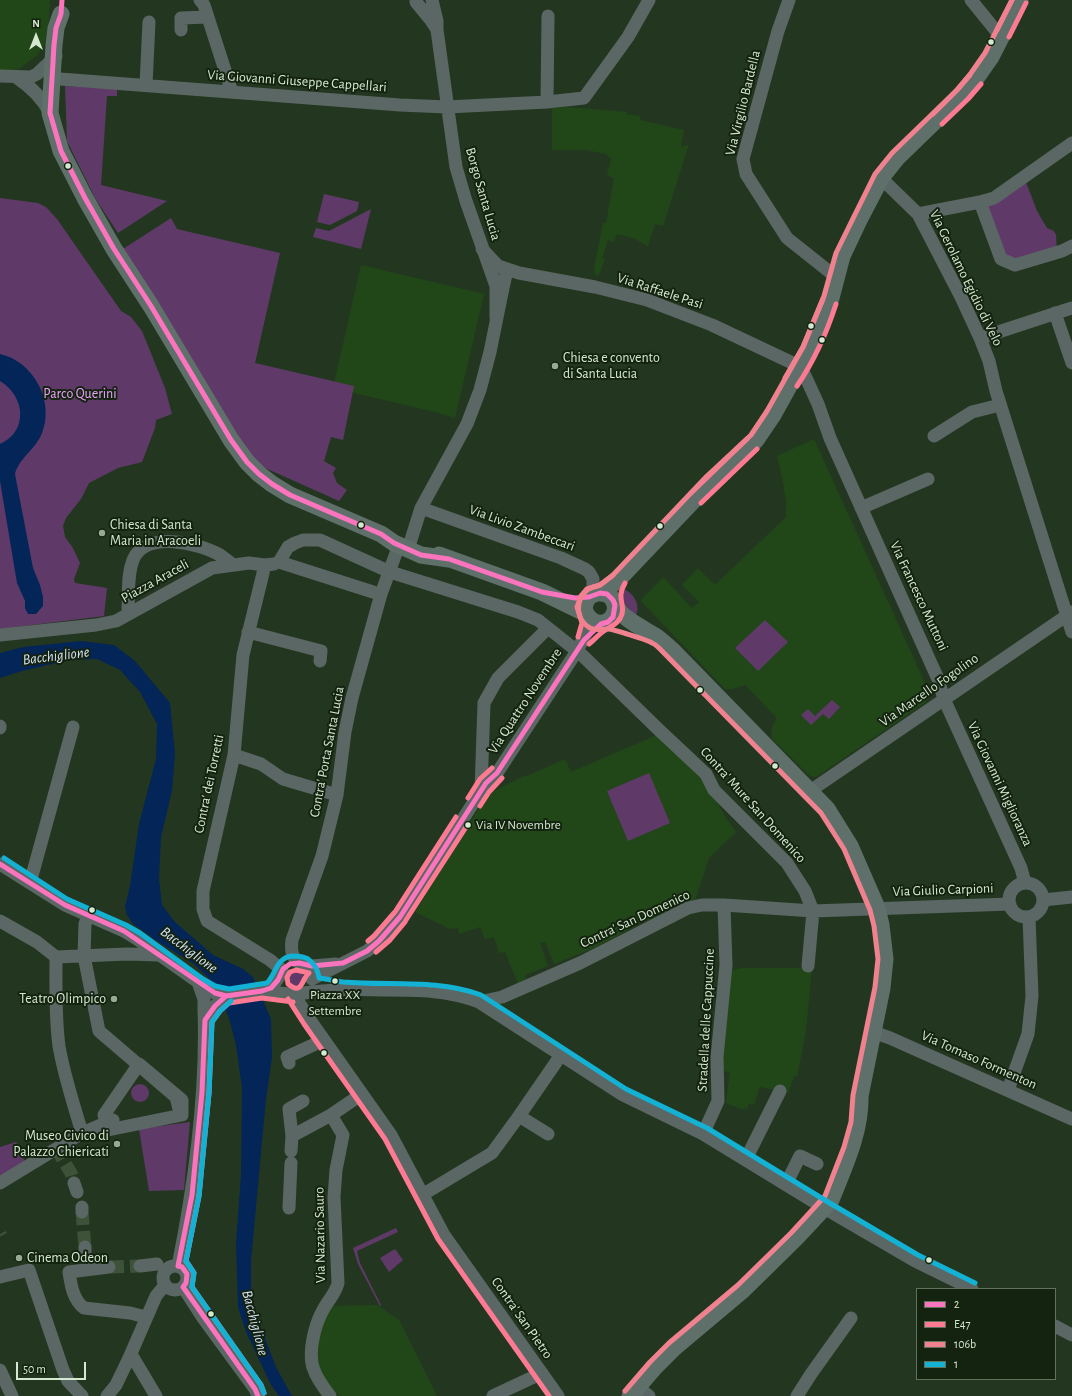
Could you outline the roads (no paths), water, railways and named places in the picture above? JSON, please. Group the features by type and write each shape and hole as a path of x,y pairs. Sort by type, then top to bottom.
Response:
{"main road":[{"path":"599,607 617,581 712,481 756,440 773,415 801,367 828,305 842,256 881,178 897,158 962,95 977,77 991,57 1020,0"},
{"path":"53,113 60,79 56,28 61,7"},
{"path":"57,47 53,113 61,151 88,205 114,249 239,451 259,474 290,495 381,534 395,538 405,544 542,592 599,607 664,642 827,809 850,846 877,908 881,925 885,959 882,988 860,1096 857,1129 831,1200 743,1290 674,1348 655,1367 639,1393"}],"street":[{"path":"200,0 204,5 232,92"},
{"name":"Borgo Santa Lucia","path":"432,0 437,21 436,30 456,167 482,249"},
{"name":"Via Giovanni Giuseppe Cappellari","path":"60,79 400,105 447,107 547,102 584,98 628,37 649,0"},
{"name":"Via Virgilio Bardella","path":"789,0 778,31 743,159 746,174 787,238 836,276"},
{"path":"971,0 1001,37"},
{"name":"Borgo Santa Lucia","path":"418,1 436,30"},
{"path":"547,102 548,16"},
{"path":"181,30 181,18 208,17"},
{"path":"146,86 149,22"},
{"path":"1,76 31,77 37,74 57,47"},
{"path":"16,77 35,67 57,47"},
{"path":"16,77 32,88 53,113"},
{"path":"31,77 45,88 53,113"},
{"path":"918,214 994,198 1072,142"},
{"name":"Via Gerolamo Egidio di Velo","path":"881,178 918,214 961,297 980,338 989,361 1000,405 1069,614 1072,632"},
{"path":"980,202 1001,259 1015,265 1062,252 1072,246"},
{"name":"Via Raffaele Pasi","path":"482,249 501,271 595,287 647,300 712,325 801,367"},
{"path":"405,544 421,508 467,424 480,390 490,352 496,318 501,271"},
{"path":"980,338 1072,308"},
{"path":"1055,314 1072,363"},
{"name":"Via Francesco Muttoni","path":"801,367 818,404 830,438 938,679 944,699"},
{"path":"934,436 972,412 1000,405"},
{"path":"861,508 928,479"},
{"name":"Via Livio Zambeccari","path":"421,508 561,558 589,572 592,575 599,607"},
{"name":"Contra' Mure San Domenico","path":"279,562 288,547 295,543 303,540 320,540 390,572 518,612 538,620 577,651 706,774 714,790 787,863 805,891 813,911"},
{"name":"Piazza Araceli","path":"128,608 129,576 133,558 144,546 157,542 193,545 219,555 232,564"},
{"name":"Contra' Porta Santa Lucia","path":"302,989 308,969 295,960 292,953 292,940 322,856 337,795 345,732 352,698 381,594 390,572 405,544"},
{"path":"279,562 373,592"},
{"name":"Piazza Araceli","path":"0,635 96,625 116,621 212,568 232,564 249,563 265,565 279,562"},
{"name":"Contra' dei Torretti","path":"265,565 243,655 234,755 202,891 203,909 207,921 270,960 274,983"},
{"name":"Via Quattro Novembre","path":"302,989 343,963 367,951 379,941 400,917 486,783 497,773 577,651 584,640 599,607"},
{"name":"Via Marcello Fogolino","path":"810,791 1069,614"},
{"path":"481,791 484,703 498,678 548,628"},
{"path":"248,632 321,651 320,661"},
{"name":"Via Giovanni Miglioranza","path":"944,699 1021,868 1025,883"},
{"path":"30,883 73,727"},
{"path":"234,755 261,764 283,779 337,795"},
{"path":"482,767 497,773"},
{"path":"0,864 65,905 124,931 137,939 198,982 215,998"},
{"path":"1025,883 1036,886 1040,890 1043,900 1037,913 1029,917 1019,915 1012,909 1010,904 1010,899 1014,888 1025,883"},
{"path":"1043,900 1072,897"},
{"name":"Via Giulio Carpioni","path":"877,908 1010,904"},
{"name":"Contra' San Domenico","path":"479,1002 502,997 580,962 688,908 702,905 724,905 813,911 877,908"},
{"name":"Stradella delle Cappuccine","path":"703,1134 718,1102 717,1057 726,964 724,905"},
{"path":"808,966 813,911"},
{"path":"88,916 85,924 84,956 99,1031 176,1097 181,1109"},
{"path":"1008,1090 1028,1034 1032,996 1029,917"},
{"path":"0,920 37,942 56,957 128,954 159,955"},
{"path":"128,954 137,939"},
{"path":"56,957 56,1004 60,1047 68,1084 82,1133"},
{"name":"Via Quattro Novembre","path":"302,964 316,966 343,963"},
{"path":"274,983 290,964 302,964"},
{"path":"215,998 274,983 302,989 429,991 463,996 479,1002 623,1095 703,1134 824,1208 915,1261 970,1288"},
{"name":"Contra' San Pietro","path":"302,989 324,1040 391,1135 444,1234 558,1396"},
{"path":"178,1266 192,1195 201,1108 205,1020 215,998"},
{"name":"Via Tomaso Formenton","path":"873,1032 890,1038 1072,1119"},
{"path":"289,1063 287,1057 324,1040"},
{"path":"422,1195 492,1153 561,1054"},
{"path":"106,1122 104,1115 138,1064"},
{"path":"746,1159 780,1091"},
{"path":"292,1136 331,1115 362,1094"},
{"path":"289,1208 292,1136 289,1109 303,1101"},
{"path":"0,1183 82,1133 106,1122 181,1109 201,1108"},
{"name":"Via Nazario Sauro","path":"330,1396 313,1369 311,1347 316,1324 323,1310 336,1291 338,1283 334,1197 336,1170 343,1135 331,1115"},
{"path":"519,1116 548,1134"},
{"path":"786,1184 800,1156 817,1164"},
{"path":"109,1267 86,1260 69,1272 73,1292 79,1305 84,1308 130,1313 146,1317"},
{"path":"140,1266 157,1264"},
{"path":"171,1266 178,1266 187,1274 186,1283 183,1287 177,1290 166,1285 163,1278 165,1271 171,1266"},
{"path":"0,1277 29,1270 63,1370 68,1381 82,1396"},
{"path":"107,1396 116,1385 156,1296 166,1285"},
{"path":"183,1287 203,1318 255,1389 258,1396"},
{"path":"797,1396 851,1318"},
{"path":"1056,1326 1072,1334"},
{"path":"131,1354 156,1396"},
{"path":"0,1370 3,1385 12,1396"},
{"path":"493,1396 542,1373"}],"water":[{"path":"0,354 12,358 31,374 38,384 46,408 42,433 36,444 20,463 15,474 33,568 43,597 43,606 36,614 28,614 25,608 25,601 17,583 0,481 0,444 16,431 20,413 19,404 15,395 0,381"},
{"name":"Bacchiglione","path":"81,641 114,645 135,661 170,703 175,754 172,791 161,837 159,879 162,905 175,922 213,955 243,969 253,977 271,1019 272,1057 266,1099 251,1261 251,1292 257,1318 276,1367 292,1396 279,1396 271,1385 246,1332 238,1307 236,1243 241,1175 242,1088 236,1045 229,1018 212,981 194,964 133,924 127,915 125,907 130,886 139,824 156,759 157,724 140,692 120,670 97,659 69,660 22,671 0,678 0,653 23,647"}],"tunnel":[{"path":"56,1148 71,1173 74,1183"},
{"path":"82,1212 85,1247"},
{"path":"111,1267 140,1266"}],"place":[{"name":"Chiesa e convento di Santa Lucia","path":"555,366"},
{"name":"Chiesa di Santa Maria in Aracoeli","path":"102,533"},
{"name":"Via IV Novembre","path":"468,825"},
{"name":"Piazza XX Settembre","path":"335,981"},
{"name":"Teatro Olimpico","path":"114,999"},
{"name":"Museo Civico di Palazzo Chiericati","path":"117,1144"},
{"name":"Cinema Odeon","path":"19,1258"}],"park label":[{"name":"Parco Querini","path":"80,394"}]}
